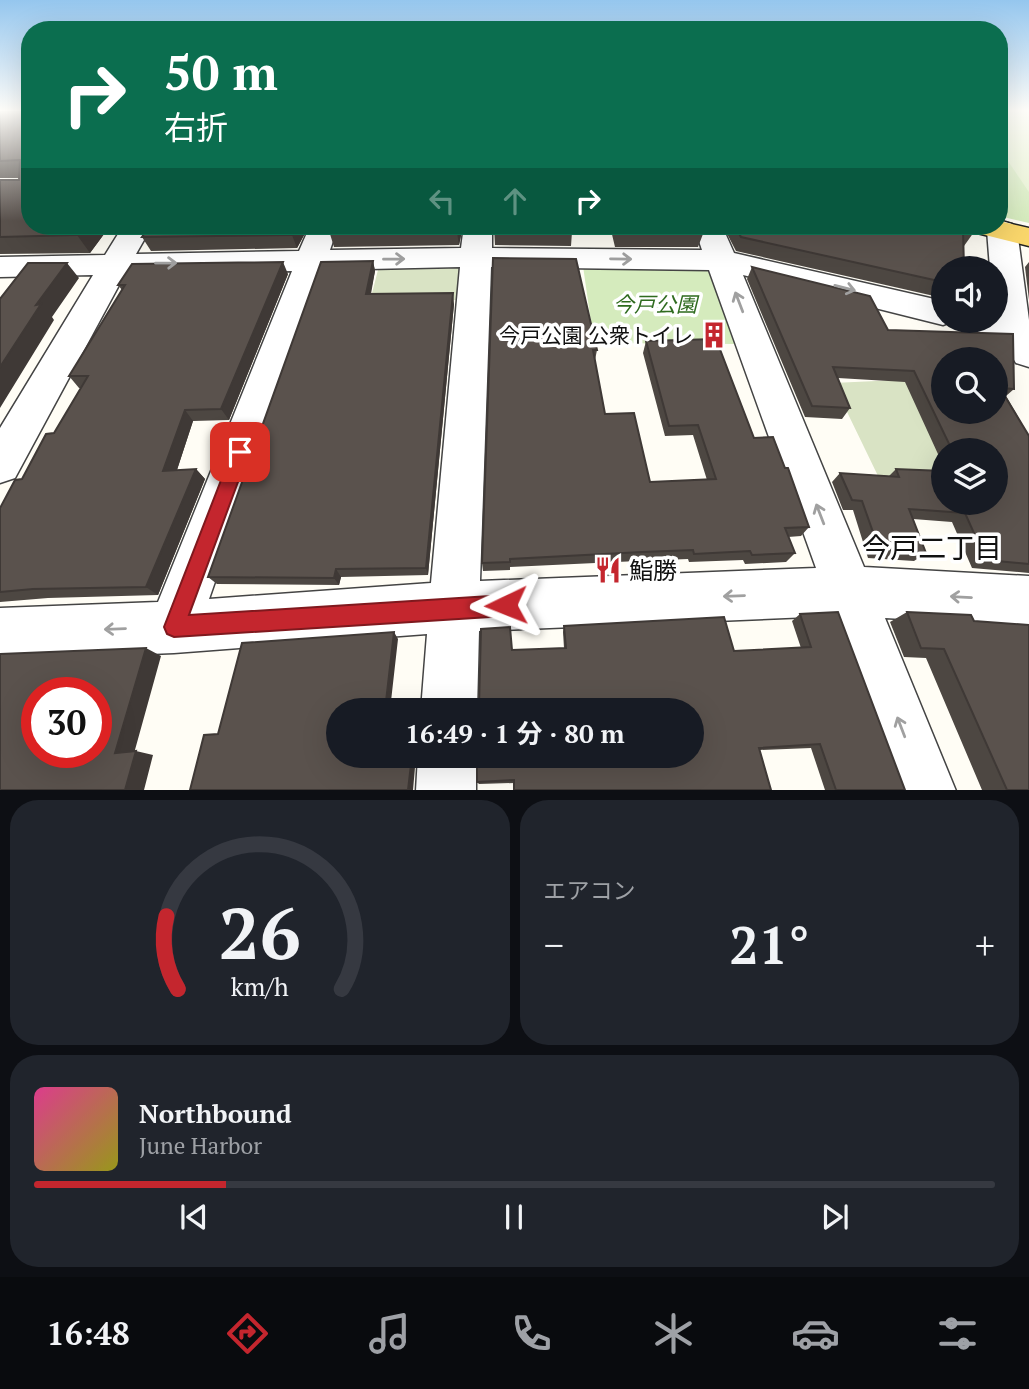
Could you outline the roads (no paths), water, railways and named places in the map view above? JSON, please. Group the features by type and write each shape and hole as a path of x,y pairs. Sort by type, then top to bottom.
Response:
{"street":[{"path":"0,465 132,235"},
{"path":"1005,235 1024,339"},
{"path":"449,698 477,242"},
{"path":"174,627 318,243"},
{"path":"0,267 114,264 318,243 716,243 931,309"},
{"path":"716,243 926,790"},
{"path":"0,634 174,627 453,607 849,591 1029,601"},
{"path":"446,790 447,768"}],"place":[{"name":"今戸公園 公衆トイレ","path":"714,335"},
{"name":"鮨勝","path":"608,570"}],"district":[{"name":"今戸二丁目","path":"932,547"}],"park label":[{"name":"今戸公園","path":"655,304"}]}
